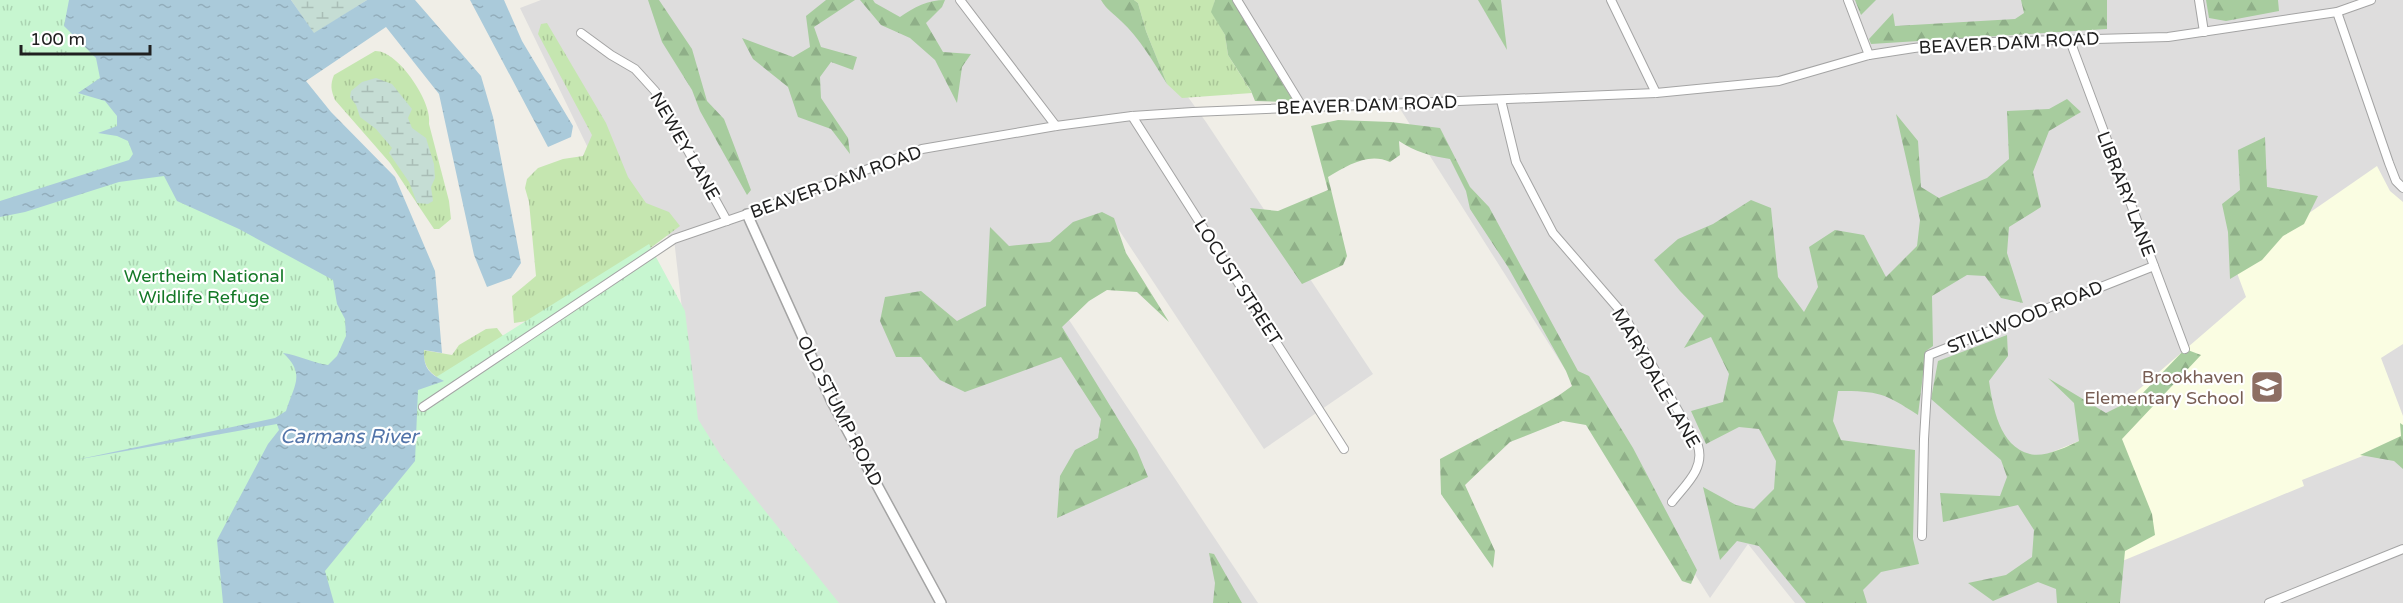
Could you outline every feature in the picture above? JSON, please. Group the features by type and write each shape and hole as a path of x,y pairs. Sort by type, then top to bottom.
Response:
{"street":[{"path":"960,0 1056,126"},
{"path":"1237,0 1303,108"},
{"path":"1611,0 1656,93"},
{"path":"1848,0 1869,55"},
{"path":"2199,0 2204,32"},
{"name":"BEAVER DAM ROAD","path":"423,407 674,239 922,149 1056,126 1132,116 1656,93 1779,81 1869,55 1956,43 2069,38 2149,39 2337,12 2371,0"},
{"path":"2337,12 2389,163 2396,181 2403,188"},
{"name":"NEWEY LANE","path":"581,33 611,56 635,69 655,91 727,220"},
{"name":"LIBRARY LANE","path":"2069,38 2185,349"},
{"name":"MARYDALE LANE","path":"1501,100 1516,162 1552,233 1623,314 1698,446 1700,462 1696,472 1672,502"},
{"name":"LOCUST STREET","path":"1132,116 1344,448"},
{"name":"OLD STUMP ROAD","path":"747,214 832,402 941,603"},
{"name":"STILLWOOD ROAD","path":"1922,536 1929,356 2154,266"},
{"path":"2269,603 2403,549"}],"shaded area":[{"path":"541,0 1118,0 1206,122 1373,374 1264,449 1113,221 1037,272 1258,603 815,603 700,467 674,239 621,216 520,8"},
{"path":"1237,0 2403,0 2403,603 1795,603 1748,544 1710,598 1397,104 1303,108"},
{"name":"Brookhaven Elementary School","path":"2377,166 2390,191 2403,202 2403,344 2381,358 2403,416 2403,440 2302,480 2304,486 2086,576 2031,461 2079,441 2246,297 2234,265"}],"green space":[{"name":"Wertheim National Wildlife Refuge","path":"0,0 264,0 401,399 649,244 685,311 698,419 721,456 839,603 0,603"},
{"path":"291,0 367,0 314,34"},
{"path":"648,0 659,0 692,49 707,101 724,119 751,190 747,195 700,111 692,90 662,42"},
{"path":"826,0 855,0 814,27 821,47 857,57 853,70 831,62 820,77 821,98 848,138 850,154 831,129 798,117 788,87 753,59 742,38 793,57 810,47 806,16"},
{"path":"860,0 873,0 900,17 921,5 945,0 942,7 926,23 943,52 971,54 962,67 957,103 935,60 910,38 881,25"},
{"path":"1101,0 1134,0 1138,3 1146,31 1167,84 1128,27"},
{"path":"1134,0 1215,0 1212,12 1225,35 1228,55 1252,93 1182,98 1167,84 1146,31 1138,3"},
{"path":"1215,0 1232,0 1294,102 1255,101 1228,55 1225,35 1211,12"},
{"path":"1478,0 1501,0 1507,50"},
{"path":"1855,0 1876,0 1861,15"},
{"path":"2021,0 2107,0 2107,29 1871,44 1869,39 1893,13 1895,26 2015,19 2024,13"},
{"path":"2206,0 2278,0 2279,11 2226,21 2209,18"},
{"path":"547,23 606,123 628,177 646,203 669,212 680,226 621,270 540,319 514,323 512,296 536,276 529,202 525,188 527,179 538,168 563,159 583,156 592,135 538,34 541,24"},
{"path":"375,51 394,59 403,68 420,91 429,115 429,124 449,201 451,219 439,229 434,229 390,163 335,100 332,90 334,75"},
{"path":"376,78 392,84 412,109 408,118 412,128 426,138 434,164 435,178 431,187 433,201 428,204 417,203 409,182 389,153 392,148 376,129 360,117 350,97 351,91 362,82"},
{"path":"2067,99 2081,112 2049,131 2033,172 2041,207 2009,227 2007,253 2023,303 2001,298 1985,276 1967,275 1932,296 1933,346 1926,351 1918,415 1881,395 1838,391 1833,421 1841,440 1915,450 1913,539 1919,564 1881,572 1863,590 1867,603 1806,603 1759,546 1737,541 1720,560 1703,487 1736,505 1754,509 1774,489 1776,461 1759,429 1739,427 1706,444 1691,411 1723,402 1729,374 1711,337 1684,348 1704,316 1654,260 1678,239 1713,224 1751,200 1771,208 1778,277 1804,312 1818,287 1809,247 1835,230 1864,235 1886,277 1917,246 1920,220 1896,114 1918,141 1921,187 1939,198 1987,178 2009,159 2007,111 2049,109"},
{"path":"1338,120 1391,122 1440,128 1470,187 1489,207 1578,371 1589,376 1633,448 1697,570 1691,584 1682,581 1586,425 1563,421 1510,442 1465,485 1495,551 1493,568 1441,494 1440,459 1558,396 1572,386 1566,371 1508,267 1470,209 1466,191 1450,159 1423,153 1399,141 1400,155 1390,162 1382,159 1366,159 1328,177 1347,256 1343,265 1302,284 1250,208 1278,211 1328,190 1311,126"},
{"path":"2265,137 2267,187 2318,196 2304,224 2283,236 2262,260 2230,279 2228,232 2222,204 2240,190 2238,150"},
{"path":"1102,212 1114,218 1126,253 1169,322 1137,292 1107,290 1089,301 1062,327 1137,450 1148,477 1057,518 1060,476 1075,450 1098,438 1101,419 1061,357 965,392 940,380 921,357 896,357 880,321 885,297 921,291 957,321 986,306 990,227 1009,246 1050,242 1073,222"},
{"path":"497,328 506,340 444,381 431,372 426,365 423,350 452,355 459,345 486,329"},
{"path":"2007,335 2008,356 1989,381 1993,402 1999,424 2011,443 2020,450 2035,455 2055,451 2079,441 2074,403 2048,378 2106,413 2140,396 2185,349 2201,355 2122,439 2152,514 2155,535 2125,551 2120,603 2057,603 2056,589 2038,582 1993,601 1968,583 2006,575 2032,557 2034,530 2018,505 1943,522 1940,493 2000,496 2007,477 2001,460 1931,399 1938,361"},
{"path":"2400,423 2403,425 2403,469 2394,461 2360,455 2401,436"},
{"path":"1209,553 1214,554 1242,603 1213,603 1215,583"}],"water":[{"name":"Carmans River","path":"69,0 291,0 314,33 367,0 415,0 481,76 493,117 521,263 511,278 487,287 474,255 439,94 386,27 306,81 331,112 395,177 435,271 442,353 424,350 424,356 428,369 434,376 444,381 418,390 415,461 325,571 334,603 223,603 217,540 268,444 279,430 277,424 75,460 275,418 286,411 296,380 294,367 283,353 328,365 337,356 346,336 345,319 337,304 333,280 239,229 177,201 164,176 119,182 25,212 0,217 0,201 129,160 133,154 128,141 117,136 98,133 117,126 117,116 105,101 78,93 100,78 96,58 64,26"},
{"path":"470,0 504,0 522,41 573,126 571,137 548,147"}],"place":[{"name":"Brookhaven Elementary School","path":"2267,387"}]}
